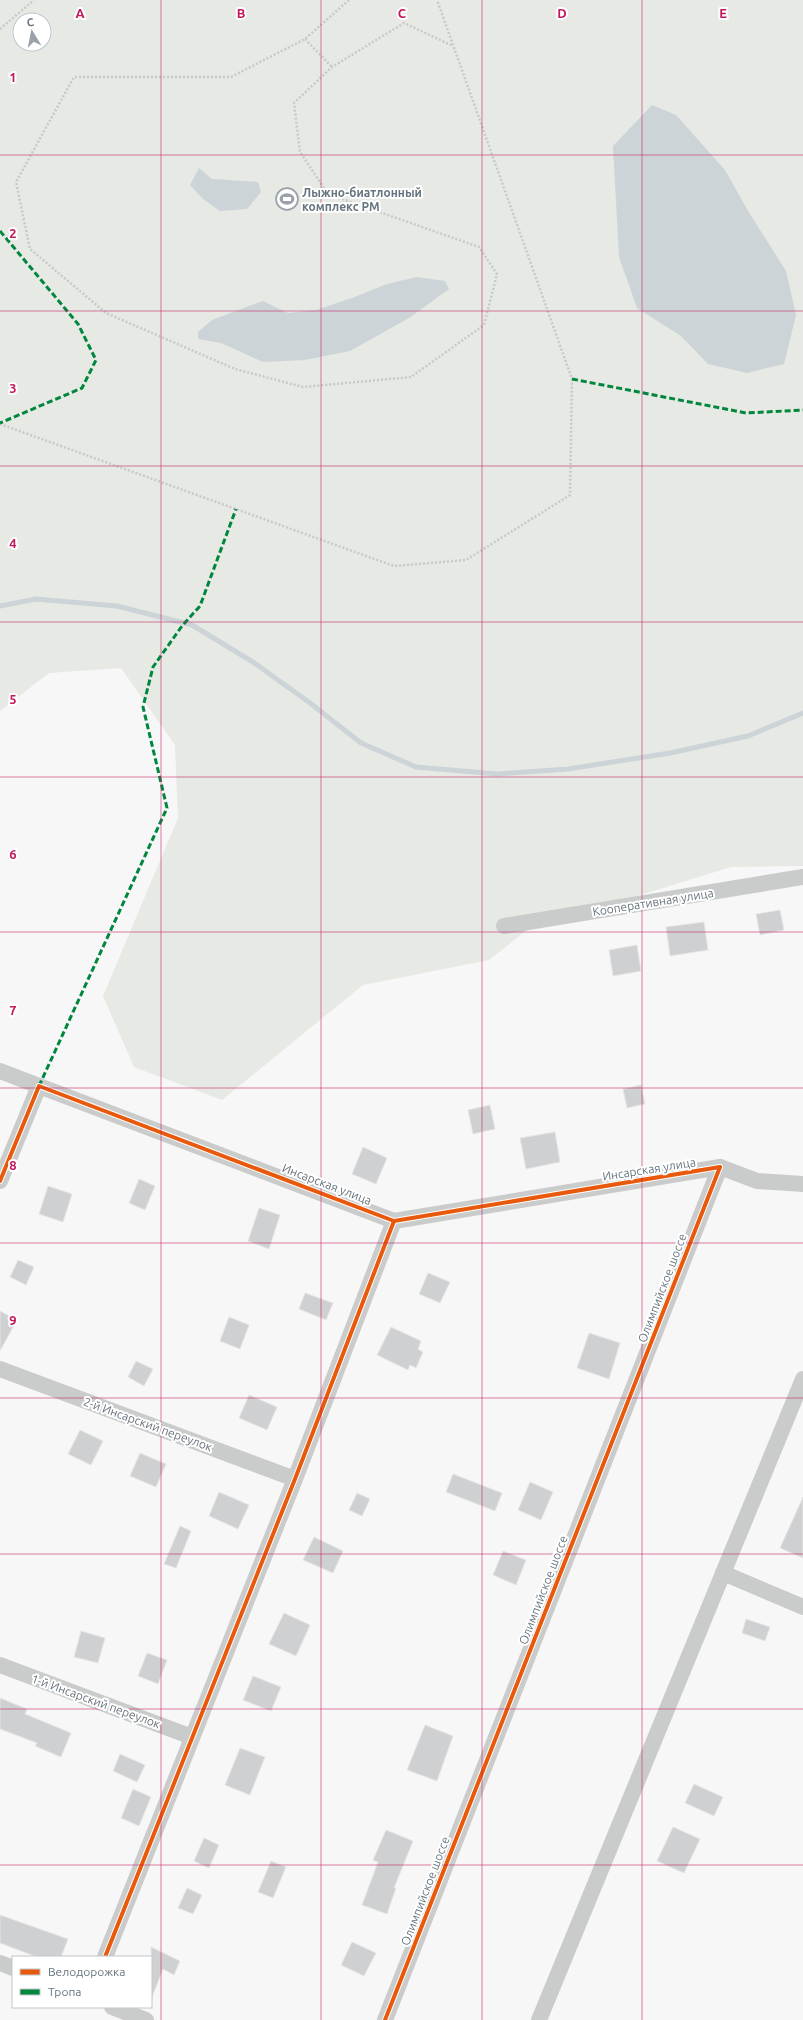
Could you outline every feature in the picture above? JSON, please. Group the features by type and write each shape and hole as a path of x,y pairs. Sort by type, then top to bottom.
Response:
{"street":[{"name":"Кооперативная улица","path":"504,926 803,877"},
{"name":"Инсарская улица","path":"0,1071 394,1221 720,1167"},
{"path":"0,1181 39,1086"},
{"path":"720,1167 757,1181 803,1184"},
{"name":"Олимпийское шоссе","path":"385,2020 720,1167"},
{"path":"105,1956 295,1479 394,1221"},
{"name":"2-й Инсарский переулок","path":"0,1369 295,1479"},
{"path":"539,2020 803,1379"},
{"path":"723,1573 803,1607"},
{"name":"1-й Инсарский переулок","path":"0,1665 192,1737"},
{"path":"0,1963 12,1968"},
{"path":"115,2008 146,2020"}],"path":[{"path":"0,29 34,0"},
{"path":"349,0 305,40 231,77 74,77 16,182 30,249 106,313 235,369 304,387 411,377 484,325 497,274 479,247 328,194 300,152 294,103 332,67 404,23 453,46"},
{"path":"0,424 394,566 466,560 570,495 572,379 437,0"},
{"path":"305,40 332,67"}],"shaded area":[{"path":"0,0 803,0 803,866 731,867 527,930 489,960 363,985 222,1100 134,1067 103,996 178,818 175,745 121,668 49,673 0,711"},
{"path":"652,105 676,115 725,170 748,211 786,271 796,315 784,364 747,373 708,364 681,336 637,308 619,257 613,146"},
{"path":"199,168 212,179 258,182 261,192 247,209 220,211 203,199 190,185"},
{"path":"417,277 445,281 449,289 409,318 350,351 305,360 263,362 221,343 198,339 198,332 212,320 263,301 288,313 316,310 387,284"}],"building":[{"path":"780,910 784,930 760,935 756,914"},
{"path":"704,922 708,950 670,956 666,927"},
{"path":"637,945 641,971 613,976 609,950"},
{"path":"641,1085 645,1104 627,1108 623,1089"},
{"path":"490,1105 495,1129 473,1134 468,1110"},
{"path":"555,1132 560,1162 526,1169 520,1138"},
{"path":"363,1147 387,1158 376,1184 352,1174"},
{"path":"139,1179 155,1186 145,1210 129,1203"},
{"path":"48,1186 72,1194 63,1222 39,1214"},
{"path":"259,1208 280,1215 269,1249 248,1241"},
{"path":"18,1260 34,1267 26,1285 10,1277"},
{"path":"428,1273 450,1282 440,1303 419,1294"},
{"path":"305,1293 333,1303 326,1320 299,1309"},
{"path":"0,1311 17,1320 0,1351"},
{"path":"229,1317 249,1325 240,1349 220,1341"},
{"path":"391,1327 421,1341 418,1349 423,1352 416,1368 410,1365 408,1370 377,1355"},
{"path":"589,1333 620,1343 609,1379 577,1368"},
{"path":"136,1361 153,1369 144,1386 128,1377"},
{"path":"249,1395 277,1407 267,1430 239,1418"},
{"path":"80,1430 103,1441 91,1465 68,1454"},
{"path":"140,1453 166,1464 156,1487 130,1476"},
{"path":"453,1474 502,1493 495,1511 446,1492"},
{"path":"530,1482 553,1492 541,1520 518,1510"},
{"path":"219,1492 249,1505 238,1529 209,1516"},
{"path":"357,1493 370,1499 362,1516 349,1510"},
{"path":"803,1497 803,1558 780,1548"},
{"path":"180,1526 191,1531 176,1568 164,1564"},
{"path":"314,1537 343,1551 333,1573 303,1560"},
{"path":"503,1551 526,1560 516,1585 493,1575"},
{"path":"284,1613 310,1625 296,1656 269,1644"},
{"path":"746,1619 770,1627 765,1641 742,1633"},
{"path":"81,1631 105,1638 98,1663 74,1657"},
{"path":"147,1653 167,1660 158,1684 138,1676"},
{"path":"253,1676 281,1687 271,1711 243,1700"},
{"path":"0,1698 27,1709 25,1714 71,1733 61,1757 35,1746 37,1743 0,1729"},
{"path":"425,1725 453,1736 437,1781 407,1770"},
{"path":"240,1748 265,1757 250,1795 225,1785"},
{"path":"120,1754 145,1765 137,1782 113,1771"},
{"path":"694,1784 723,1797 714,1816 685,1803"},
{"path":"133,1789 151,1797 139,1826 121,1818"},
{"path":"673,1827 700,1839 684,1873 657,1861"},
{"path":"386,1830 413,1841 394,1888 396,1888 387,1914 362,1905 378,1862 373,1860"},
{"path":"204,1838 219,1845 209,1868 194,1861"},
{"path":"271,1861 286,1867 273,1898 258,1892"},
{"path":"187,1888 202,1895 193,1914 178,1908"},
{"path":"0,1915 68,1939 61,1956 34,1956 0,1943"},
{"path":"352,1942 376,1953 364,1976 341,1965"},
{"path":"151,1947 180,1961 174,1975 163,1969 152,1997 152,1956"}],"waterway":[{"path":"0,606 36,599 117,606 192,625 253,662 310,703 361,743 416,767 497,774 568,769 670,753 748,736 803,713"}],"marked path":[{"path":"0,231 78,324 96,360 82,388 0,423"},
{"path":"572,379 746,413 803,410"},
{"path":"39,1086 167,808 143,707 153,667 182,626 200,606 236,509"}],"cycle path":[{"path":"0,1181 39,1086 394,1221 720,1167"},
{"path":"385,2020 720,1167"},
{"path":"105,1956 295,1479 394,1221"}],"place":[{"name":"Лыжно-биатлонный комплекс РМ","path":"287,199"}]}
